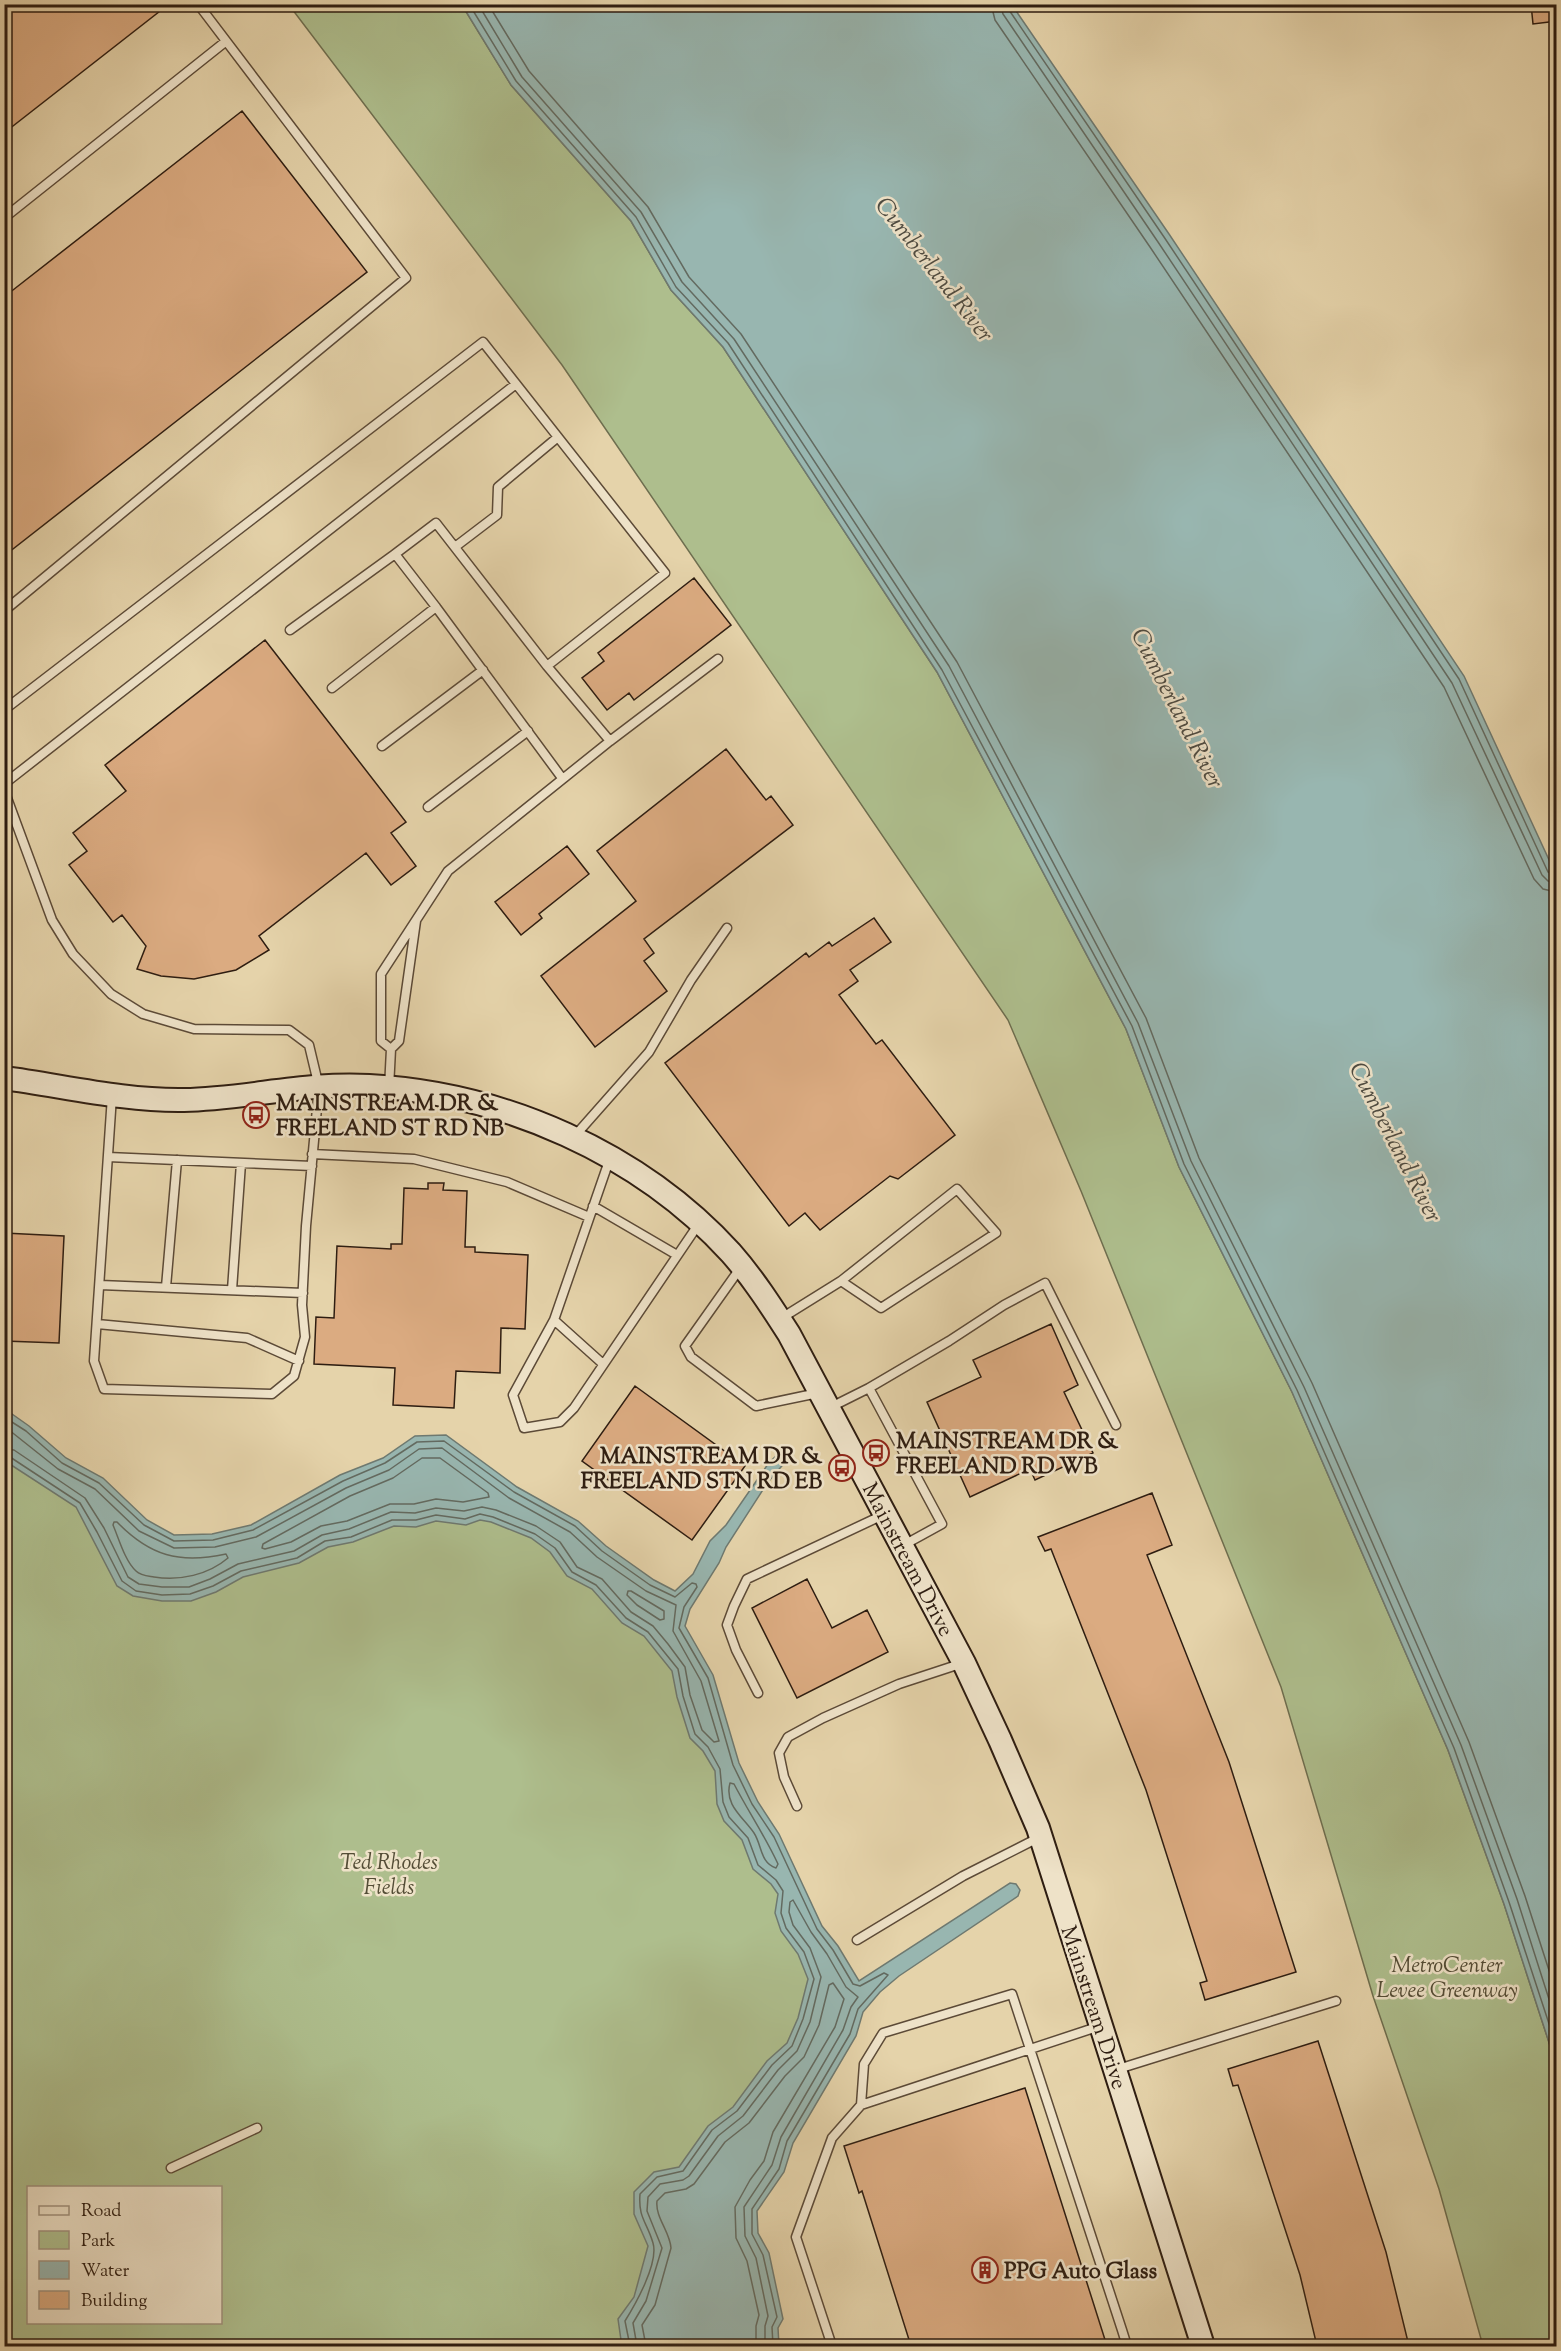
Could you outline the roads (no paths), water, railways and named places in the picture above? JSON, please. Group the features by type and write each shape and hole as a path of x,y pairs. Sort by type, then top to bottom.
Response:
{"street":[{"name":"Mainstream Drive","path":"4,1078 147,1099 186,1100 319,1087 368,1086 458,1098 546,1126 573,1138 610,1158 667,1195 700,1222 759,1287 779,1319 825,1400 964,1663 1000,1740 1041,1837 1203,2346"}],"lane":[{"path":"4,611 406,278 198,4"},
{"path":"4,218 225,42"},
{"path":"4,710 483,342 665,573 547,666"},
{"path":"4,784 516,384"},
{"path":"455,547 497,515 498,487 558,437"},
{"path":"290,630 436,523 547,666 610,741"},
{"path":"395,554 562,778"},
{"path":"332,688 436,607"},
{"path":"391,1049 381,1041 381,974 448,871 562,778 718,659"},
{"path":"382,746 483,670"},
{"path":"428,807 528,731"},
{"path":"4,790 52,920 74,954 111,994 143,1014 194,1029 289,1030 309,1045 319,1087 303,1293 305,1337 294,1376 272,1394 104,1389 94,1361 112,1095"},
{"path":"389,1088 391,1049 399,1041 416,921"},
{"path":"573,1138 649,1052 691,980 727,928"},
{"path":"312,1154 414,1159 507,1182 589,1217"},
{"path":"108,1157 312,1166"},
{"path":"610,1158 554,1320 513,1395 524,1428 560,1422 574,1408 700,1222"},
{"path":"166,1287 177,1160"},
{"path":"232,1290 241,1163"},
{"path":"779,1319 841,1281 957,1189 996,1233 881,1308 841,1281"},
{"path":"593,1206 677,1255"},
{"path":"741,1266 685,1346 691,1357 756,1406 825,1400 869,1388 949,1341 1004,1305 1045,1283 1116,1425"},
{"path":"100,1285 303,1293"},
{"path":"554,1320 603,1364"},
{"path":"97,1324 247,1338 298,1361"},
{"path":"869,1388 942,1524 902,1546"},
{"path":"758,1694 736,1650 727,1625 747,1579 885,1514"},
{"path":"796,1806 784,1777 779,1754 788,1737 823,1718 899,1684 964,1663"},
{"path":"857,1940 963,1876 1041,1837"},
{"path":"861,2105 864,2064 883,2033 1012,1994 1127,2346"},
{"path":"1115,2070 1336,2001"},
{"path":"832,2346 796,2237 832,2138 861,2105 1101,2026"},
{"path":"171,2168 257,2128"}],"water":[{"name":"Cumberland River","path":"462,5 1012,5 1169,234 1464,676 1556,875 1556,2064 1504,1904 1448,1750 1292,1392 1179,1167 1126,1029 937,672 723,347 671,290 631,221 511,85"},
{"path":"5,1409 66,1458 103,1478 147,1520 174,1535 212,1534 251,1525 340,1475 383,1458 415,1436 446,1435 517,1487 578,1521 606,1546 654,1580 675,1591 693,1574 710,1541 726,1525 768,1464 786,1446 787,1460 768,1482 726,1547 719,1563 690,1609 685,1626 713,1675 739,1763 758,1802 779,1834 822,1926 838,1946 859,1981 1010,1883 1016,1884 1020,1890 1018,1896 899,1976 880,1992 863,2012 856,2036 793,2143 784,2172 757,2211 758,2233 769,2253 783,2319 778,2328 779,2346 625,2346 621,2340 618,2319 634,2297 648,2246 634,2214 634,2192 654,2172 679,2167 708,2126 733,2107 767,2061 787,2043 798,2018 808,1979 798,1954 781,1931 775,1913 778,1894 771,1884 753,1869 742,1840 724,1821 717,1804 715,1771 703,1751 690,1738 677,1697 672,1671 644,1636 622,1623 592,1589 567,1576 550,1552 531,1538 480,1520 466,1525 436,1521 416,1527 394,1526 353,1542 328,1547 299,1563 243,1577 216,1592 191,1601 162,1601 133,1596 117,1586 76,1507 5,1461"}],"place":[{"name":"MAINSTREAM DR & FREELAND ST RD NB","path":"256,1115"},
{"name":"MAINSTREAM DR & FREELAND RD WB","path":"876,1453"},
{"name":"MAINSTREAM DR & FREELAND STN RD EB","path":"842,1468"},
{"name":"PPG Auto Glass","path":"985,2270"}],"park label":[{"name":"Ted Rhodes Fields","path":"389,1874"},
{"name":"MetroCenter Levee Greenway","path":"1447,1976"}]}
